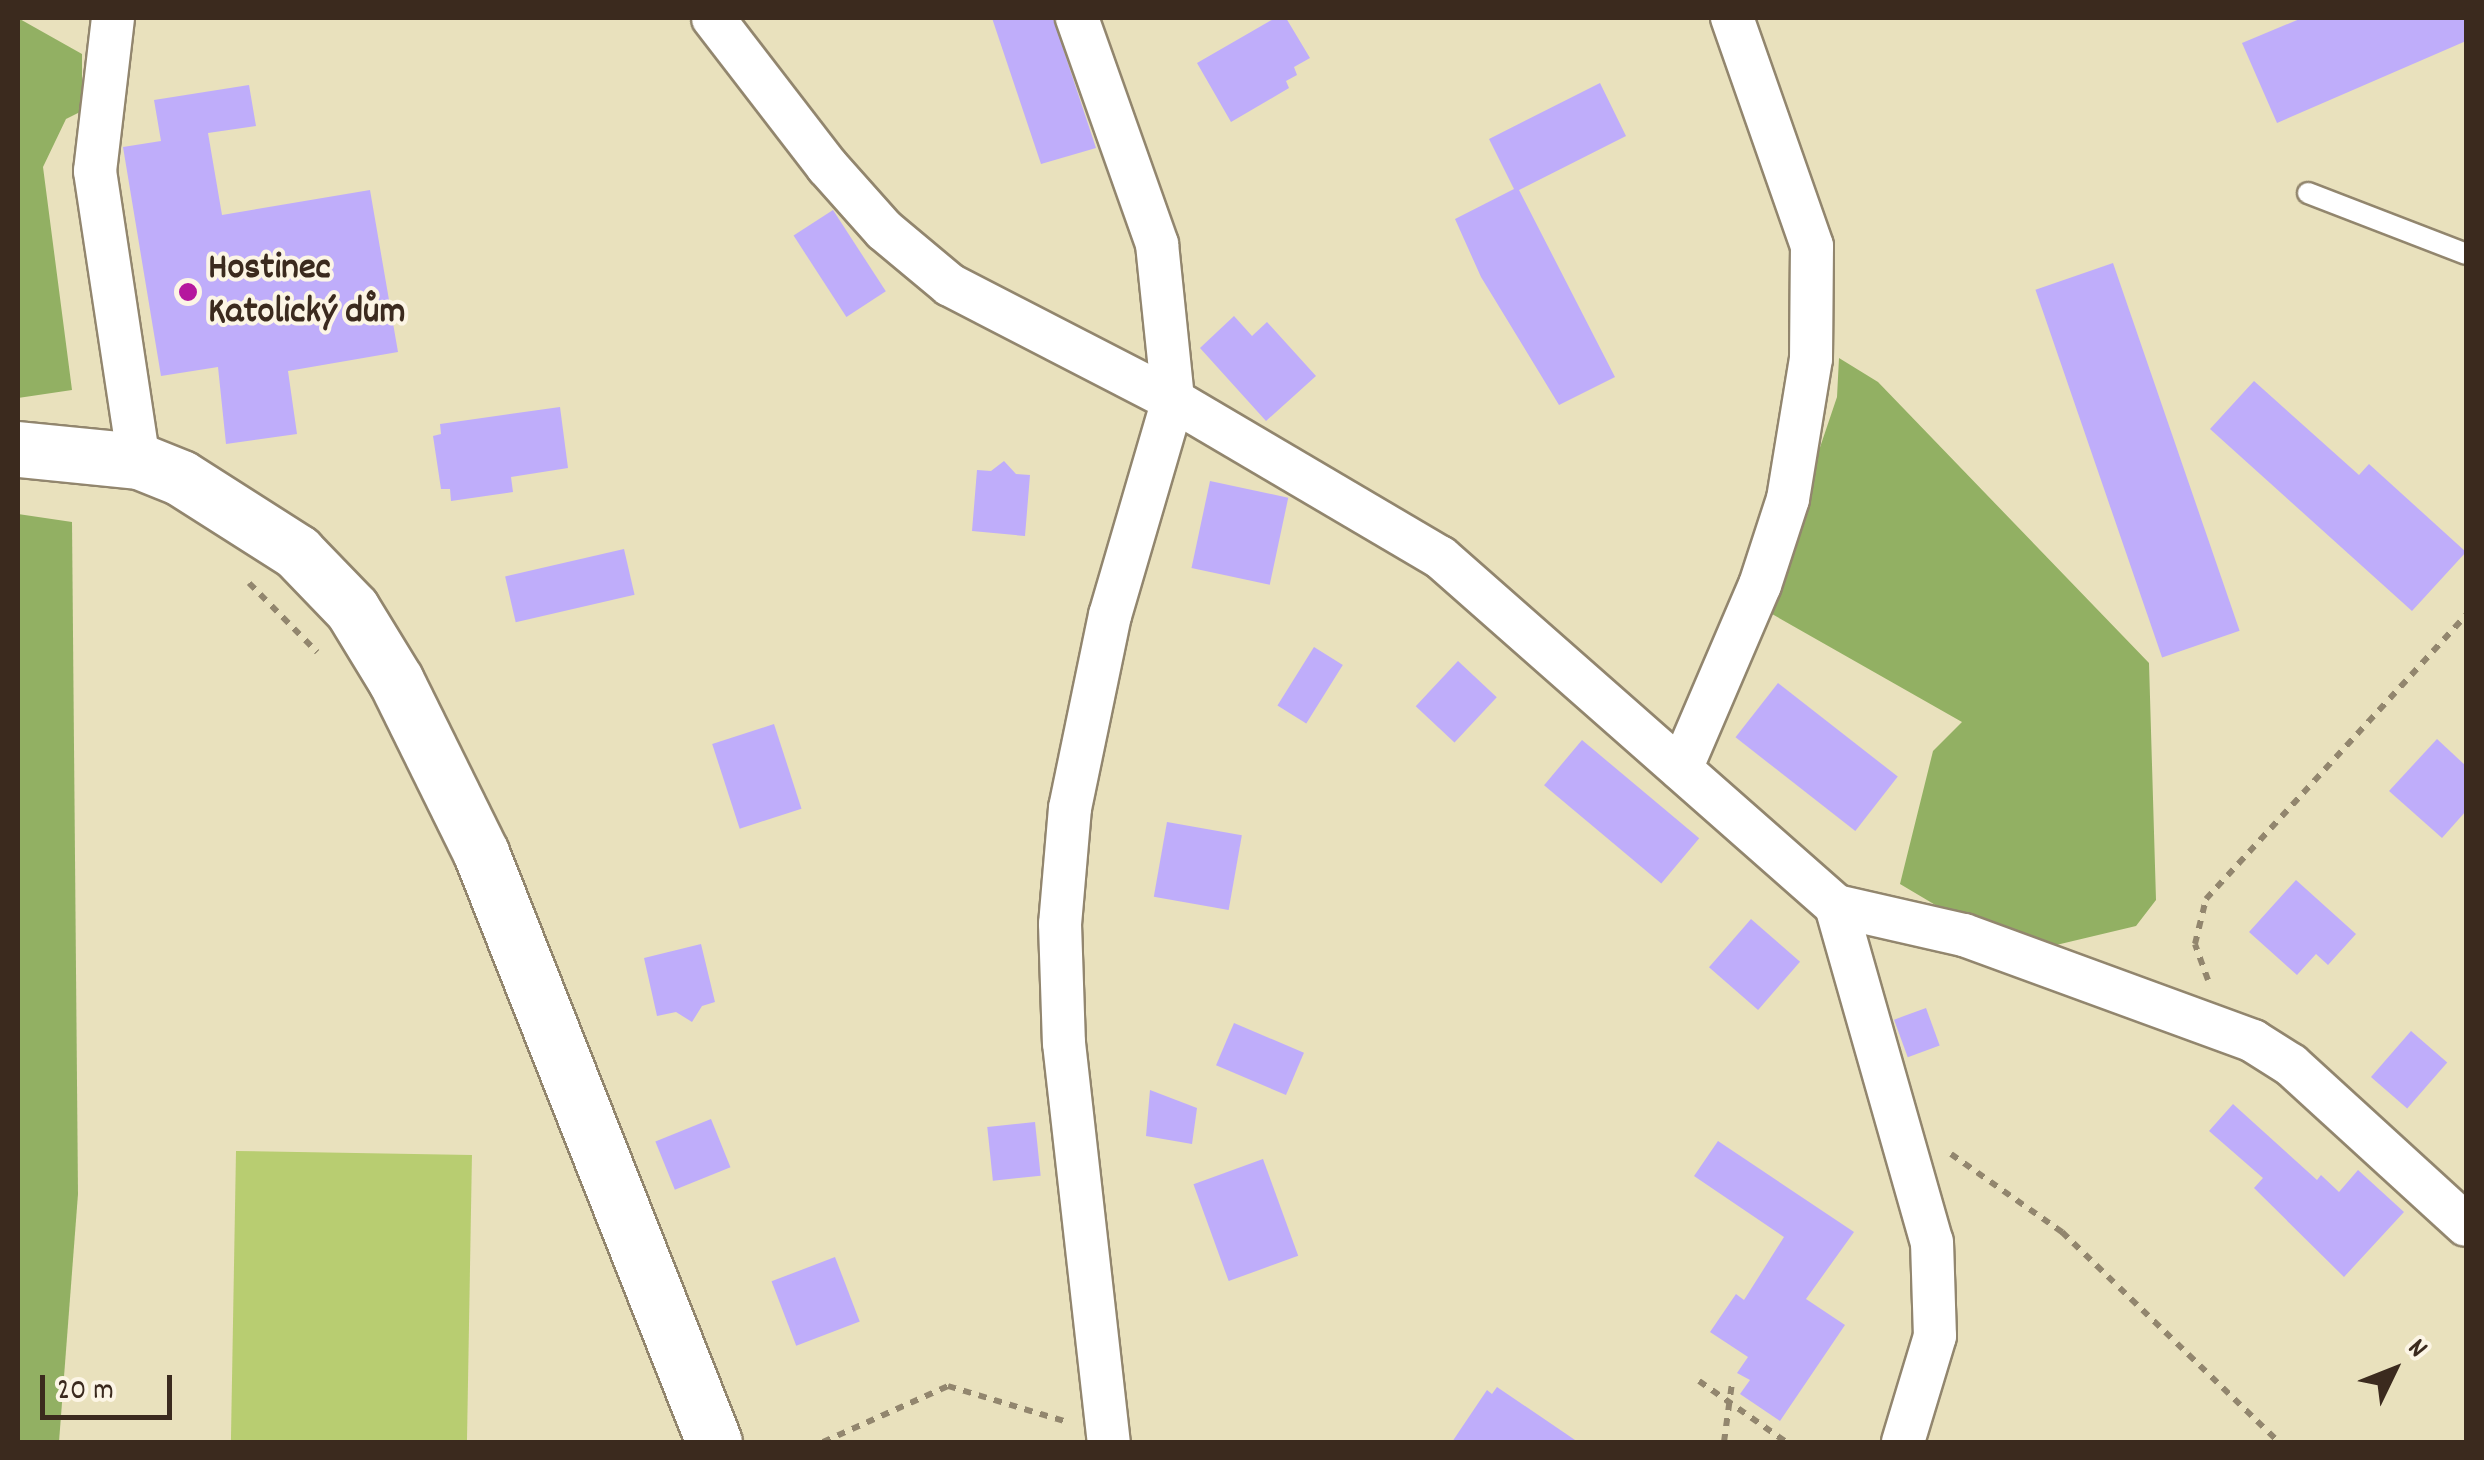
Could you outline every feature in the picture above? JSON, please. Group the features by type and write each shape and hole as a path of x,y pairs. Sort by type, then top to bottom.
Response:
{"street":[{"path":"113,18 95,171 139,461"},
{"path":"714,18 884,230 950,285 1173,400 1440,557 1836,906 1964,935 2253,1041 2291,1065 2466,1225"},
{"path":"1077,18 1157,244 1173,400 1110,615 1070,808 1060,924 1064,1043 1109,1437"},
{"path":"1680,769 1760,584 1788,499 1811,358 1812,246 1732,18"},
{"path":"18,449 139,461 222,500 297,552 352,610 396,681 481,853 714,1442"},
{"path":"1836,906 1903,1123 1932,1242 1936,1306 1930,1365 1903,1442"}],"lane":[{"path":"2308,193 2466,254"}],"path":[{"path":"243,578 327,664"},
{"path":"2253,1041 2206,978 2195,944 2206,899 2466,615"},
{"path":"1903,1123 2062,1232 2279,1442"},
{"path":"1699,1382 1786,1442"},
{"path":"1724,1442 1725,1401 1732,1383"},
{"path":"823,1442 948,1386 1109,1437"}],"green space":[{"path":"18,18 82,54 82,111 66,119 43,167 72,390 18,398"},
{"path":"1839,358 1878,382 2149,663 2156,900 2136,926 2018,954 1900,884 1933,751 1962,722 1765,610 1837,397"},
{"path":"18,514 72,522 78,1194 59,1442 18,1442"},
{"path":"236,1151 472,1155 467,1442 231,1442"}],"building":[{"path":"992,18 1053,18 1096,148 1041,164"},
{"path":"1275,18 1286,18 1310,58 1294,67 1297,75 1286,81 1289,88 1231,122 1197,63"},
{"path":"2302,18 2466,18 2466,41 2277,123 2242,43"},
{"path":"1600,83 1626,136 1519,190 1615,377 1559,405 1481,277 1455,219 1514,189 1489,139"},
{"path":"249,85 256,126 208,133 222,215 370,190 398,352 288,371 297,434 226,444 218,367 161,376 123,147 161,141 154,100"},
{"path":"833,210 886,291 846,317 794,236"},
{"path":"2113,263 2240,631 2162,658 2035,290"},
{"path":"1234,316 1252,336 1267,322 1316,376 1266,421 1200,348"},
{"path":"2254,381 2359,475 2369,464 2466,552 2412,611 2210,429"},
{"path":"560,407 568,468 511,477 513,492 451,501 450,489 441,489 433,436 441,434 440,424"},
{"path":"1004,461 1016,474 1030,475 1025,536 972,531 977,470 991,471"},
{"path":"1210,481 1288,498 1270,585 1191,568"},
{"path":"624,549 635,595 516,622 505,576"},
{"path":"1314,647 1343,665 1306,724 1277,706"},
{"path":"1458,661 1497,697 1454,742 1416,706"},
{"path":"1778,683 1898,777 1855,831 1736,737"},
{"path":"774,724 802,809 740,829 712,744"},
{"path":"2437,739 2466,766 2466,811 2442,838 2389,791"},
{"path":"1582,740 1699,838 1661,884 1544,785"},
{"path":"1167,822 1242,835 1229,910 1154,897"},
{"path":"2296,880 2356,934 2328,965 2316,954 2297,975 2249,932"},
{"path":"1751,919 1800,962 1758,1010 1709,967"},
{"path":"701,944 715,1002 702,1006 692,1022 676,1012 657,1016 644,958"},
{"path":"1926,1008 1940,1046 1908,1057 1894,1020"},
{"path":"1234,1023 1304,1053 1286,1095 1216,1065"},
{"path":"2411,1031 2447,1062 2407,1109 2371,1077"},
{"path":"1150,1090 1197,1108 1192,1144 1146,1136"},
{"path":"2233,1104 2317,1180 2321,1175 2339,1192 2358,1170 2404,1212 2344,1277 2254,1188 2263,1178 2209,1131"},
{"path":"711,1119 730,1167 675,1190 655,1141"},
{"path":"1035,1122 1041,1176 993,1181 987,1127"},
{"path":"1718,1141 1854,1232 1806,1299 1845,1325 1780,1421 1740,1394 1750,1380 1737,1373 1748,1357 1710,1332 1736,1294 1744,1300 1784,1237 1694,1176"},
{"path":"1263,1159 1298,1256 1229,1281 1193,1184"},
{"path":"835,1257 860,1321 796,1346 772,1281"},
{"path":"1497,1387 1578,1442 1452,1442 1487,1390 1492,1394"}],"place":[{"name":"Hostinec Katolický dům","path":"188,292"}]}
